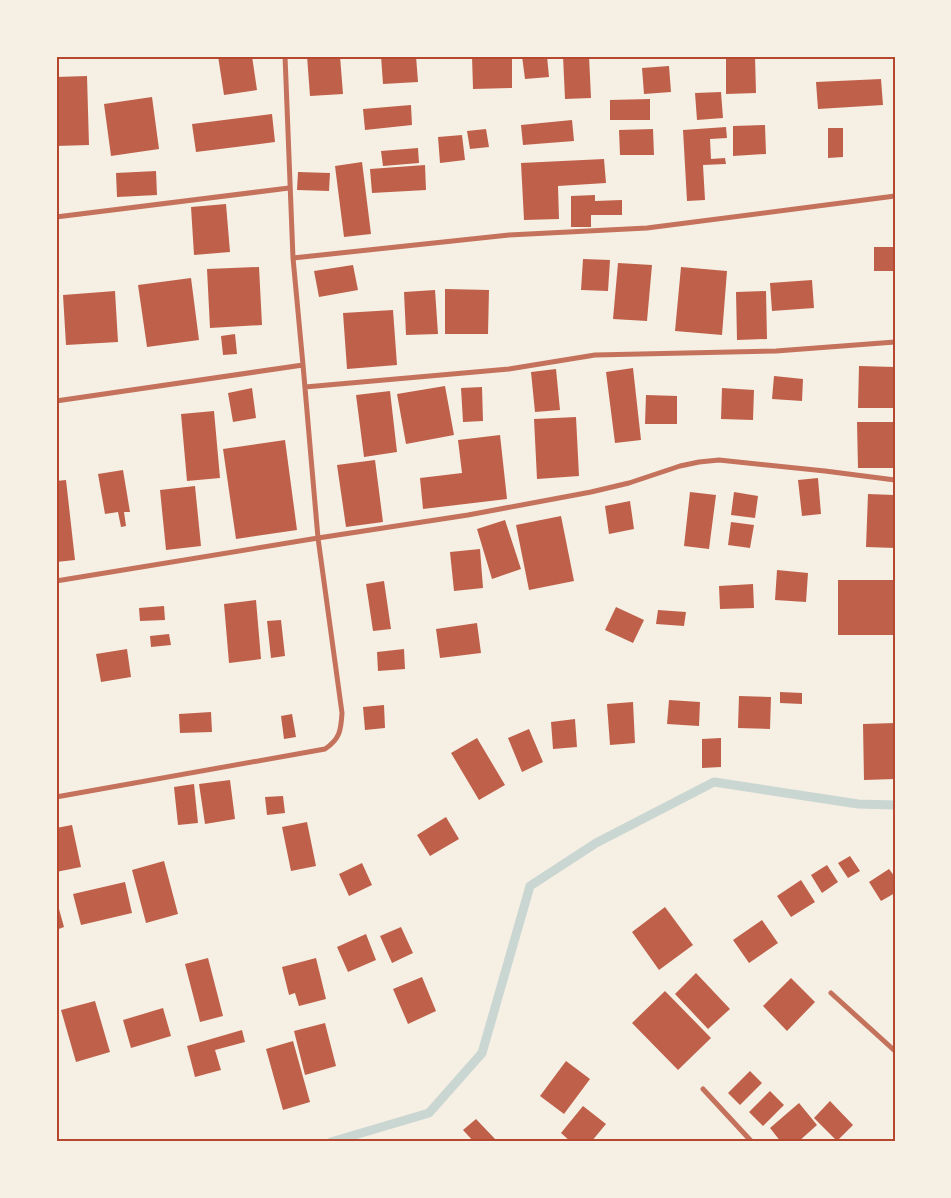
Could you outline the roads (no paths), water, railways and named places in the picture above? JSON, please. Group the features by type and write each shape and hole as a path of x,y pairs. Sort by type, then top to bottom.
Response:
{"street":[{"path":"56,797 325,749 334,743 340,732 342,713 318,538 293,258 285,56"},
{"path":"56,217 289,188"},
{"path":"293,258 510,235 648,228 895,196"},
{"path":"305,387 509,369 595,355 776,351 895,342"},
{"path":"56,402 303,366"},
{"path":"56,582 468,515 591,492 629,483 680,466 712,460 895,480"},
{"path":"831,993 895,1051"},
{"path":"703,1089 752,1142"}],"waterway":[{"path":"331,1142 429,1113 482,1053 530,886 596,843 714,782 858,804 895,805"}]}
